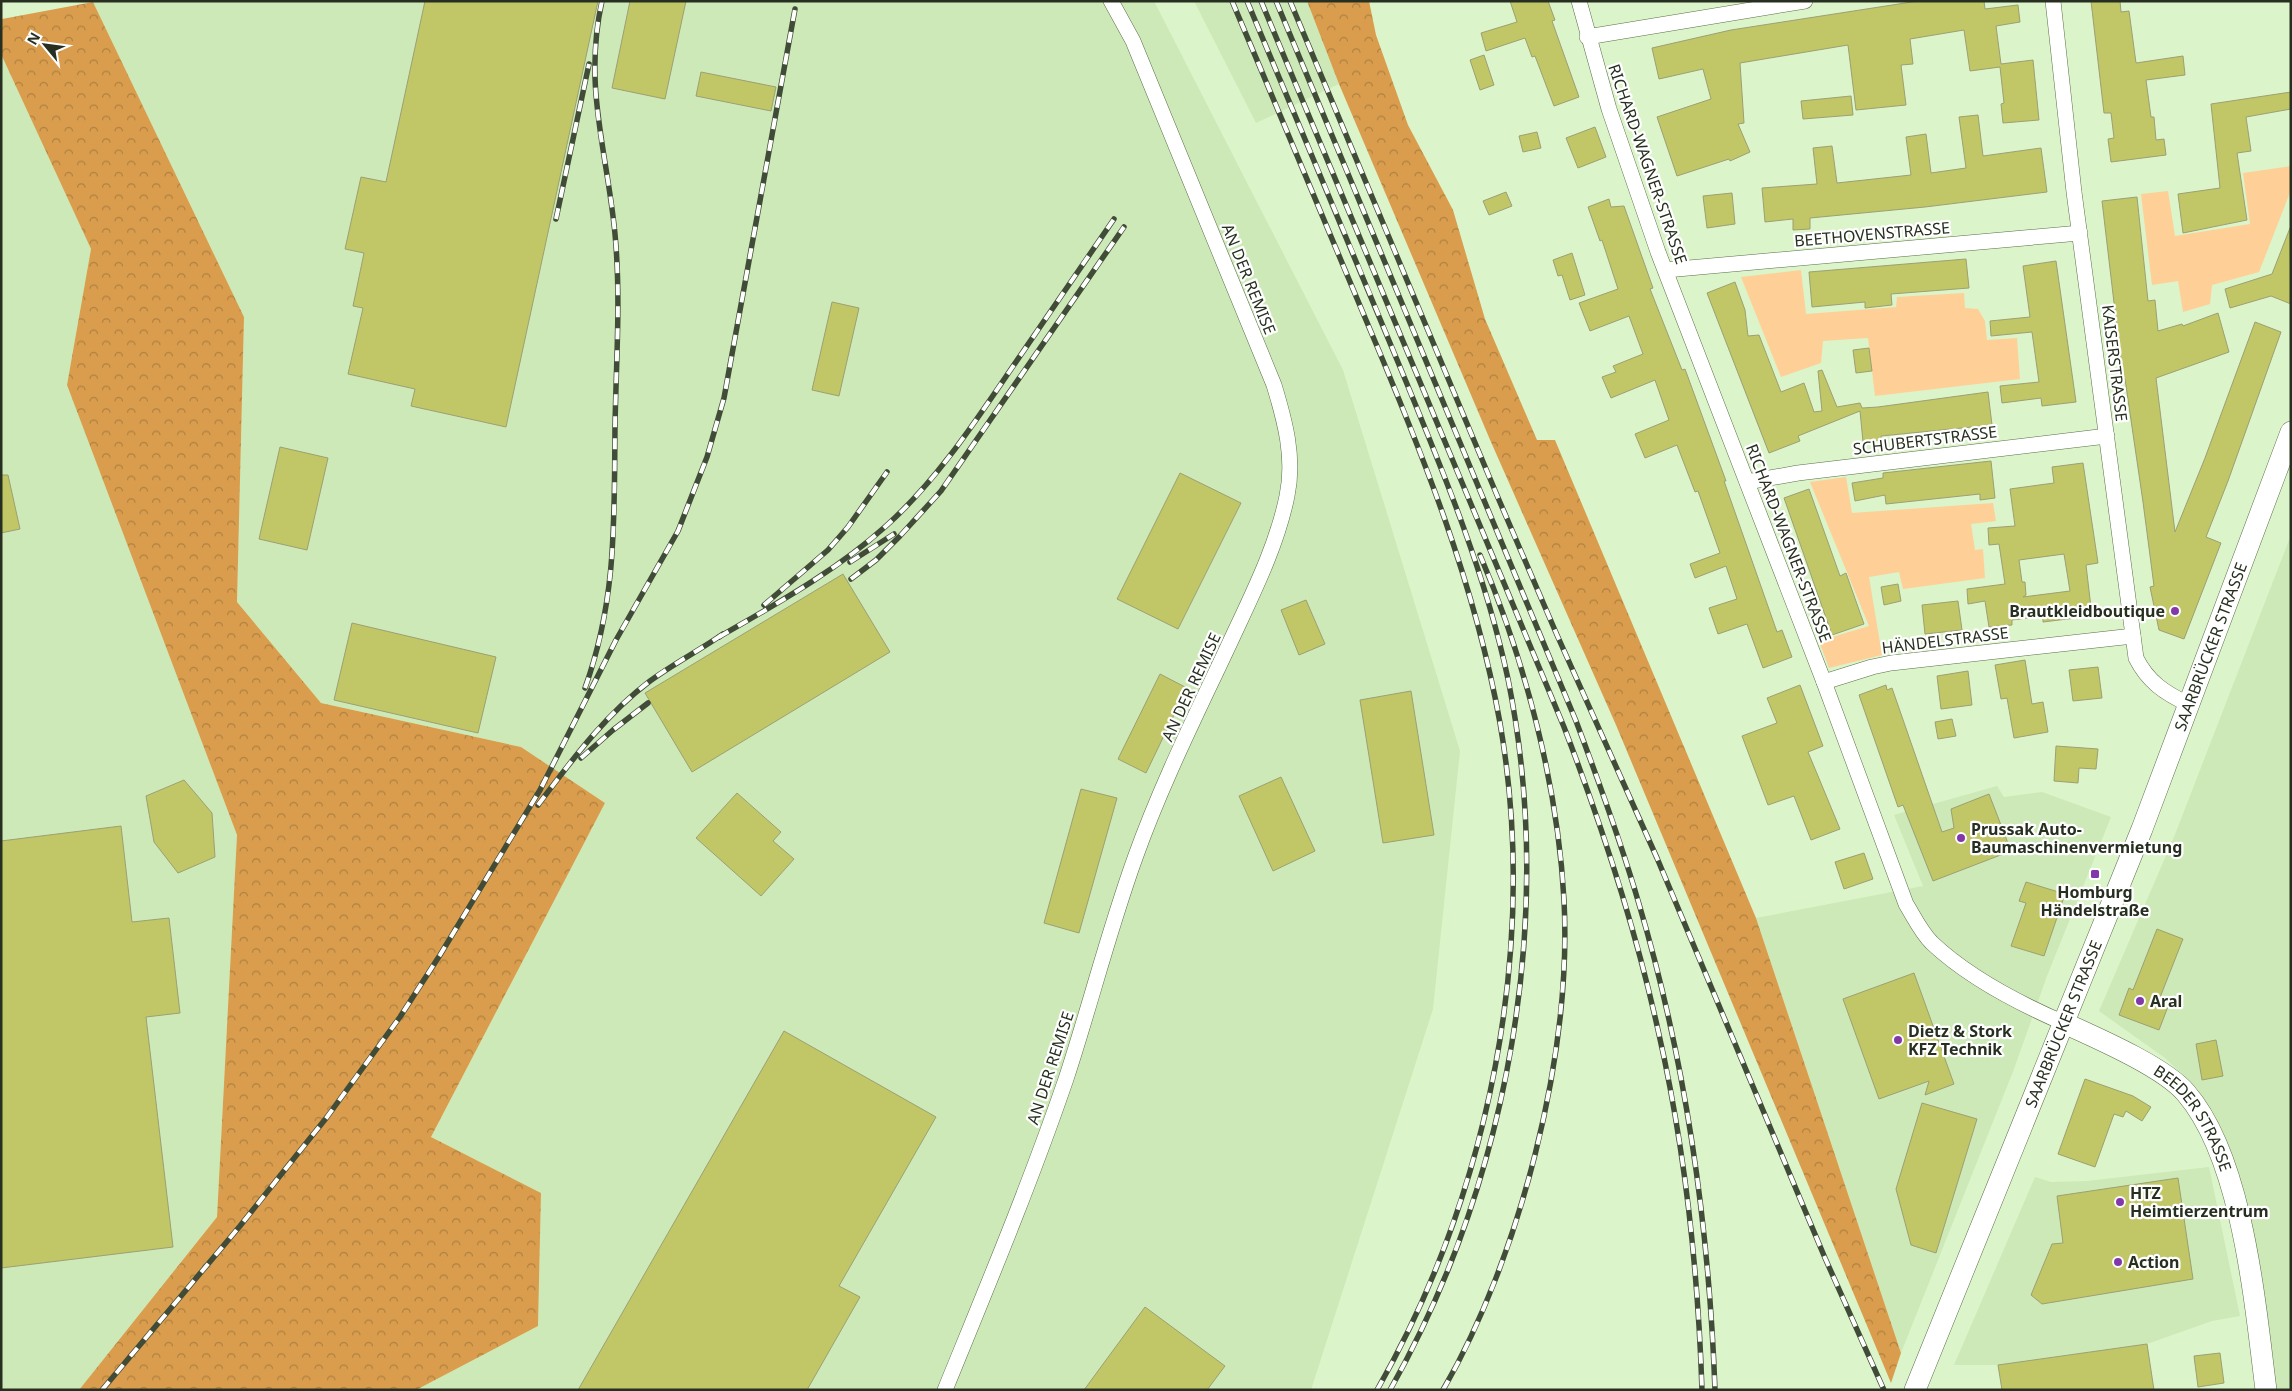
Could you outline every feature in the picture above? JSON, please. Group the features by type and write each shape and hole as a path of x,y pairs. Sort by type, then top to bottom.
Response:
{"main road":[{"name":"SAARBRÜCKER STRASSE","path":"1915,1390 2142,829 2291,432"},
{"name":"BEEDER STRASSE","path":"2064,1024 2111,1045 2166,1076 2186,1092 2215,1138 2226,1165 2243,1237 2256,1313 2266,1390"}],"street":[{"name":"AN DER REMISE","path":"945,1390 1044,1140 1066,1078 1135,858 1164,786 1258,582 1280,526 1288,493 1290,460 1284,420 1274,385 1133,41 1112,1"},
{"name":"RICHARD-WAGNER-STRASSE","path":"1579,1 1587,37 1632,178 1824,682 1896,881 1918,925 1932,942 1969,971 2025,1005 2064,1024"},
{"path":"1587,37 1805,1"},
{"name":"KAISERSTRASSE","path":"2053,1 2080,233 2136,658 2142,671 2161,690 2188,704"},
{"name":"BEETHOVENSTRASSE","path":"1666,270 2080,233"},
{"name":"SCHUBERTSTRASSE","path":"1747,482 1798,473 2107,436"},
{"name":"HÄNDELSTRASSE","path":"1824,682 1872,666 1891,663 2133,636"}],"shaded area":[{"path":"1154,1 1343,370 1460,751 1433,1009 1311,1390 416,1390 538,1326 541,1193 431,1137 605,803 521,747 321,703 237,602 244,317 93,2"},
{"path":"1194,1 1307,1 1339,84 1256,123"},
{"path":"1,54 91,249 67,385 237,835 217,1217 79,1390 1,1390"},
{"path":"2291,166 2291,190 2259,272 2212,285 2210,304 2183,312 2178,281 2152,285 2141,194 2168,191 2175,236 2250,224 2243,173"},
{"path":"1801,270 1806,314 1896,307 1897,297 1964,293 1965,308 1978,309 1985,321 1987,340 2017,338 2020,379 1875,396 1868,338 1823,341 1821,363 1781,377 1741,277"},
{"path":"1846,477 1852,513 1993,503 1996,521 1971,524 1975,550 1983,549 1985,578 1903,589 1899,572 1869,577 1882,655 1829,668 1819,641 1869,626 1810,482"},
{"path":"2291,535 2291,1390 2272,1390 2243,1205 2219,1126 2197,1088 2165,1058 2099,1011 2174,837"},
{"path":"1997,786 2004,797 2042,792 2111,817 2047,976 2014,1069 1901,1353 1756,918 1923,886 1894,815"},
{"path":"2209,1167 2240,1316 2212,1321 2147,1344 1998,1365 1954,1365 2035,1177 2051,1182 2087,1181"}],"green space":[{"path":"1307,1 1369,1 1376,35 1408,125 1453,210 1485,319 1537,440 1555,440 1756,918 1901,1353 1891,1383 1616,725 1491,442 1339,84"},
{"path":"93,2 244,317 237,602 321,703 521,747 605,803 431,1137 541,1193 538,1326 416,1390 79,1390 217,1217 237,835 67,385 91,249 1,54 2,19"}],"building":[{"path":"425,1 598,1 506,427 411,406 415,389 348,374 363,308 353,306 364,253 345,249 361,177 386,182"},
{"path":"630,1 686,1 665,99 612,88"},
{"path":"1510,1 1548,1 1555,20 1552,21 1579,97 1554,106 1535,56 1532,57 1525,38 1486,51 1481,33 1517,22"},
{"path":"1918,1 1984,1 1985,9 2018,5 2020,22 1996,26 2001,64 2033,60 2039,120 2003,123 2001,104 2004,103 2000,67 1970,71 1964,30 1910,39 1913,64 1901,65 1906,105 1856,110 1848,45 1740,63 1744,123 1738,124 1750,152 1730,161 1729,159 1677,176 1657,117 1711,99 1703,69 1659,79 1652,48 1731,30"},
{"path":"2091,1 2120,1 2121,12 2129,11 2136,63 2183,56 2185,75 2146,80 2151,117 2154,117 2156,140 2164,139 2166,155 2111,162 2108,139 2114,138 2111,113 2104,113"},
{"path":"1484,55 1494,85 1480,90 1470,60"},
{"path":"701,72 776,87 771,111 696,96"},
{"path":"2291,92 2291,109 2246,117 2251,151 2237,153 2247,220 2183,233 2178,194 2220,188 2211,104"},
{"path":"1851,96 1853,115 1803,119 1801,101"},
{"path":"1978,115 1983,156 2041,148 2047,192 1925,207 1810,218 1810,229 1793,230 1793,219 1765,222 1762,188 1817,184 1813,148 1832,146 1837,183 1911,175 1906,137 1926,134 1931,173 1966,168 1959,117"},
{"path":"1595,127 1606,157 1578,168 1566,138"},
{"path":"1537,132 1541,148 1523,152 1519,136"},
{"path":"1506,192 1512,206 1489,215 1483,201"},
{"path":"1732,193 1735,224 1707,228 1703,196"},
{"path":"2137,197 2148,301 2155,300 2158,331 2182,324 2183,326 2218,313 2229,352 2156,378 2175,532 2205,458 2255,322 2281,332 2206,537 2221,543 2184,639 2159,630 2150,587 2154,586 2125,379 2123,379 2102,201"},
{"path":"1609,199 1611,207 1624,206 1653,288 1650,289 1682,370 1685,369 1726,481 1724,481 1777,632 1782,630 1792,657 1763,668 1747,624 1718,634 1709,608 1737,599 1726,566 1695,578 1690,564 1720,553 1698,491 1695,492 1677,445 1645,458 1635,434 1669,420 1655,380 1611,398 1602,377 1616,372 1613,366 1643,354 1629,316 1590,331 1579,303 1618,289 1602,240 1600,241 1588,207"},
{"path":"2290,228 2291,304 2271,296 2230,308 2225,289 2272,274"},
{"path":"1572,253 1585,295 1570,300 1562,275 1558,276 1553,260"},
{"path":"1966,259 1969,288 1891,294 1892,305 1865,308 1865,302 1812,307 1809,272"},
{"path":"2056,261 2076,402 2042,406 2041,398 2002,403 2000,386 2039,382 2032,332 1991,336 1990,321 2030,317 2023,266"},
{"path":"1735,282 1745,310 1748,336 1759,335 1781,392 1804,383 1814,412 1822,411 1818,371 1822,370 1837,407 1860,403 1862,408 1878,407 1988,392 1992,425 1881,436 1881,440 1863,442 1860,411 1798,436 1800,441 1769,453 1707,293"},
{"path":"832,302 859,308 839,396 812,390"},
{"path":"1869,348 1872,371 1856,373 1853,350"},
{"path":"280,447 328,458 307,550 259,539"},
{"path":"1991,461 1995,498 1980,500 1980,494 1886,504 1885,495 1855,501 1852,483 1883,478 1883,473"},
{"path":"2083,463 2098,563 2086,565 2092,616 2043,622 2043,616 2012,620 2012,625 1989,627 1985,601 1968,604 1967,589 2005,584 1999,544 1989,545 1988,528 2015,526 2010,489 2054,483 2052,467","holes":["2064,554 2070,591 2023,597 2026,595 2025,582 2022,582 2019,560"]},
{"path":"1180,473 1241,503 1178,629 1117,599"},
{"path":"1,475 8,475 20,529 1,533"},
{"path":"1809,489 1840,576 1846,573 1864,624 1832,635 1784,498"},
{"path":"843,574 890,652 692,772 645,693"},
{"path":"1898,584 1901,601 1884,605 1881,587"},
{"path":"1306,600 1325,644 1299,655 1281,610"},
{"path":"1958,601 1962,630 1925,634 1922,605"},
{"path":"352,623 496,657 478,733 334,700"},
{"path":"2025,660 2032,704 2043,702 2048,732 2014,738 2007,698 2001,699 1995,665"},
{"path":"2098,667 2102,698 2073,701 2069,670"},
{"path":"1968,671 1972,705 1941,709 1937,676"},
{"path":"1160,674 1187,688 1146,773 1118,759"},
{"path":"1800,685 1823,746 1808,752 1840,829 1811,840 1794,796 1768,805 1742,736 1777,723 1767,698"},
{"path":"1886,685 1887,690 1892,688 1942,832 1954,828 1951,809 1989,794 2011,851 1933,881 1903,805 1898,807 1859,695"},
{"path":"1411,691 1434,835 1383,843 1360,700"},
{"path":"1952,719 1956,736 1938,739 1935,722"},
{"path":"2056,746 2098,749 2096,769 2079,768 2078,783 2054,781"},
{"path":"1281,777 1315,851 1273,871 1239,796"},
{"path":"184,780 212,813 215,857 178,873 154,842 146,796"},
{"path":"1081,789 1117,798 1079,933 1044,923"},
{"path":"737,793 781,832 773,841 794,859 761,896 696,838"},
{"path":"121,826 132,922 169,918 180,1013 146,1017 173,1247 1,1268 1,841"},
{"path":"1864,853 1873,879 1844,889 1835,862"},
{"path":"2026,882 2065,894 2044,956 2011,946 2026,903 2019,901"},
{"path":"2157,929 2183,939 2159,1000 2169,1004 2159,1030 2119,1015 2129,988 2133,990"},
{"name":"Dietz & Stork KFZ Technik","path":"1914,973 1954,1084 1925,1095 1929,1081 1879,1099 1843,999"},
{"path":"784,1031 936,1117 839,1286 860,1297 807,1390 578,1390"},
{"path":"2216,1040 2223,1076 2202,1080 2196,1044"},
{"path":"2085,1079 2133,1096 2151,1107 2142,1121 2126,1111 2123,1117 2114,1114 2095,1167 2058,1154"},
{"path":"1922,1103 1977,1119 1936,1253 1911,1245 1896,1189"},
{"name":"Action","path":"2178,1178 2193,1279 2042,1304 2031,1295 2052,1244 2063,1243 2057,1196"},
{"path":"1145,1307 1225,1366 1207,1390 1084,1390"},
{"path":"2147,1344 2154,1390 2002,1390 1998,1365"},
{"path":"2220,1353 2224,1383 2198,1387 2194,1356"}],"railway":[{"path":"585,688 603,623 612,559 614,527 618,306 617,258 596,90 597,32 602,1"},
{"path":"1232,1 1387,369 1444,518 1461,568 1489,671 1500,723 1511,808 1513,894 1508,981 1495,1067 1475,1152 1449,1235 1416,1314 1377,1390"},
{"path":"1247,1 1381,321 1431,444 1475,560 1508,679 1522,769 1527,861 1523,953 1512,1045 1492,1135 1465,1223 1431,1309 1390,1390"},
{"path":"1261,1 1564,727 1617,877 1649,991 1676,1119 1689,1209 1697,1299 1702,1390"},
{"path":"1276,1 1576,721 1625,858 1656,964 1682,1084 1701,1206 1712,1329 1715,1390"},
{"path":"1290,1 1499,500 1657,858 1825,1258 1884,1390"},
{"path":"102,1390 240,1226 327,1117 400,1017 540,790 616,640 678,531 707,457 724,398 795,9"},
{"path":"556,219 589,64"},
{"path":"719,637 784,599 847,558 904,509 966,435 1114,219"},
{"path":"851,579 876,560 941,491 1124,227"},
{"path":"764,605 828,550 848,527 887,472"},
{"path":"850,562 894,534"},
{"path":"1443,1390 1471,1337 1496,1279 1517,1217 1535,1153 1550,1088 1559,1023 1564,960 1564,900 1561,857 1547,768 1525,680 1496,595 1480,555"},
{"path":"538,805 590,739 618,708 650,681 723,634"},
{"path":"581,758 648,703"}],"place":[{"name":"Brautkleidboutique","path":"2175,611"},
{"name":"Prussak Auto- Baumaschinenvermietung","path":"1961,838"},
{"name":"Homburg Händelstraße","path":"2095,874"},
{"name":"Aral","path":"2140,1001"},
{"name":"Dietz & Stork KFZ Technik","path":"1898,1040"},
{"name":"HTZ Heimtierzentrum","path":"2120,1202"},
{"name":"Action","path":"2118,1262"}]}
